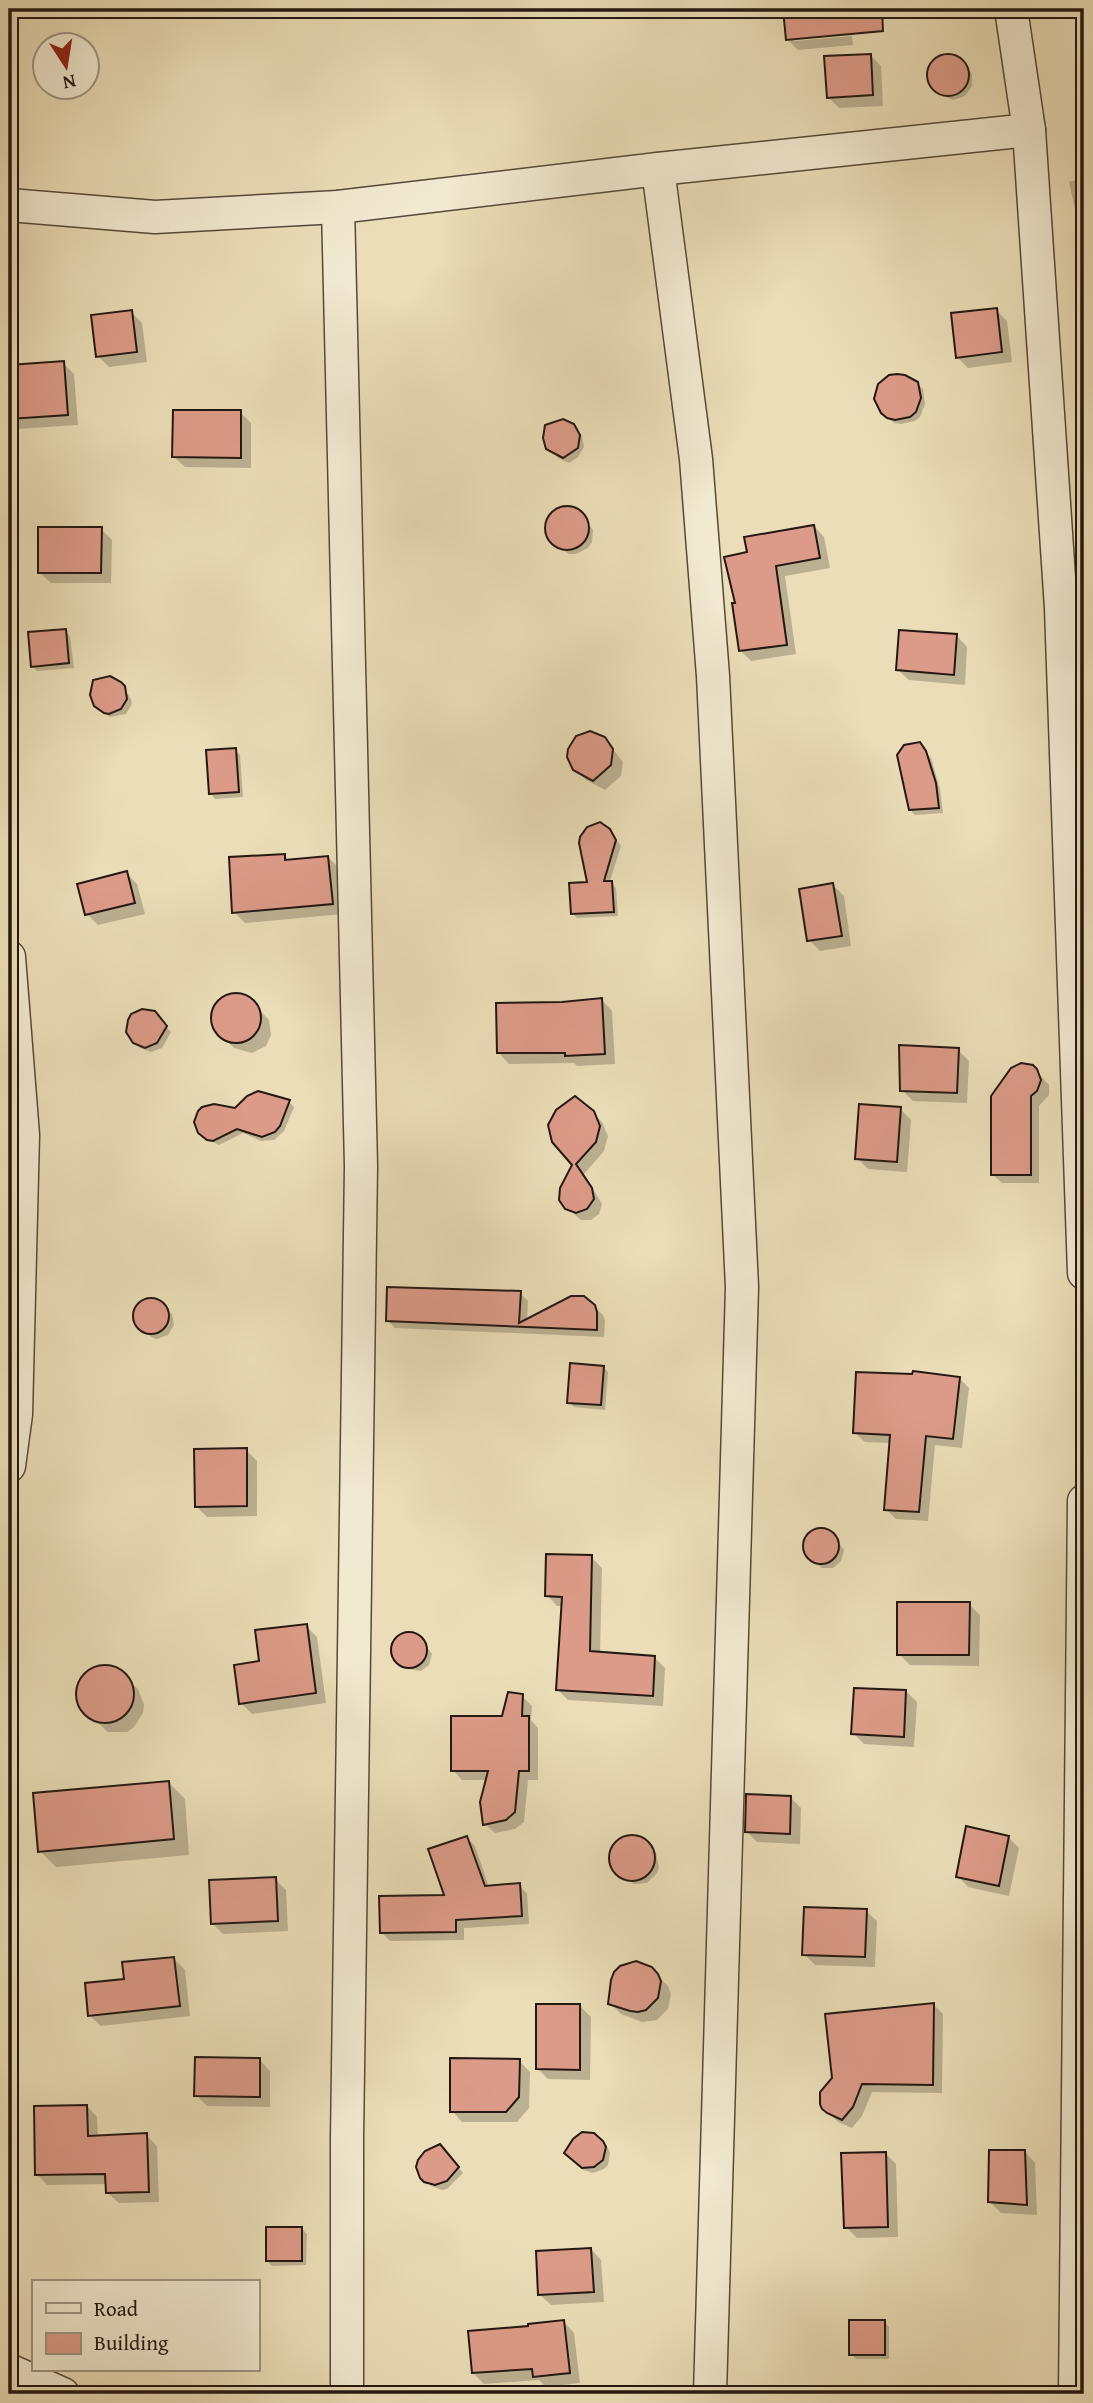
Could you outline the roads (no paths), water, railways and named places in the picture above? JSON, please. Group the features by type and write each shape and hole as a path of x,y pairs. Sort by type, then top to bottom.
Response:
{"street":[{"path":"1011,9 1029,130 1061,608 1084,1273"},
{"path":"9,205 155,218 338,207 658,169 1029,130"},
{"path":"658,169 696,459 713,676 742,1287 710,2394"},
{"path":"338,207 362,1166 347,2139 347,2394"},
{"path":"9,957 23,1135 16,1414 9,1466"},
{"path":"1075,2394 1084,1501"},
{"path":"9,2370 63,2394"}]}
